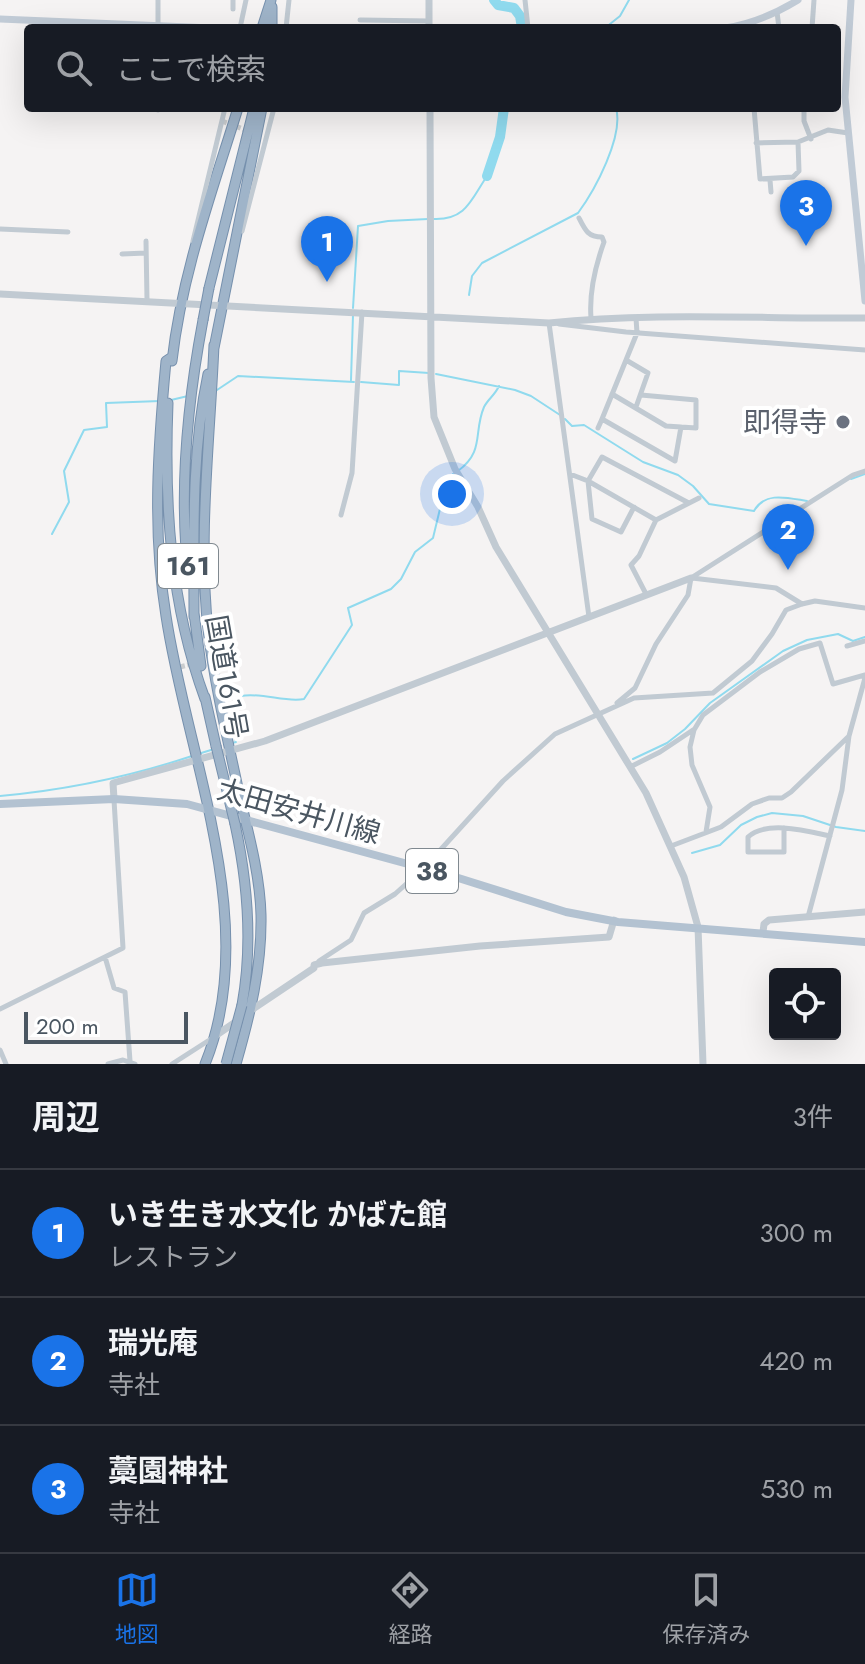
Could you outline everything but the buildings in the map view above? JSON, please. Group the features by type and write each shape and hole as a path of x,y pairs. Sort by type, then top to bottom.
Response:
{"highway":[{"path":"268,24 272,0"},
{"path":"205,1064 215,1036 223,987 226,928 219,855 195,760 162,587 157,531 166,361 172,357 191,254 237,112"},
{"name":"国道161号","path":"226,1064 247,1008 249,928 235,824 205,699 184,519 191,396 203,320 253,112"},
{"path":"194,617 194,478 231,249 261,112"},
{"path":"208,393 203,476 205,589 212,658 257,875 261,914 259,963 236,1064"},
{"path":"165,401 166,483 173,573 205,699"}],"main road":[{"path":"752,24 798,0"},
{"path":"851,0 845,81 865,301"},
{"path":"0,19 99,24"},
{"name":"太田安井川線","path":"0,804 147,799 207,808 566,912 614,920 865,942"}],"street":[{"path":"158,0 158,24"},
{"path":"233,0 233,9"},
{"path":"241,24 246,0"},
{"path":"286,24 289,0"},
{"path":"360,20 429,24 429,0"},
{"path":"525,0 528,24"},
{"path":"812,24 814,0"},
{"path":"777,12 778,24"},
{"path":"191,254 224,112"},
{"path":"231,249 237,247 273,112"},
{"path":"430,112 431,373 434,417 442,442 496,547 646,793 684,877 698,927 703,1064"},
{"path":"754,112 760,179 793,177 799,171 798,142"},
{"path":"804,112 811,139"},
{"path":"756,143 798,142 828,130 848,133"},
{"path":"770,180 771,192"},
{"path":"579,218 587,233 592,237 602,237 604,242 596,263 591,318"},
{"path":"0,229 68,232"},
{"path":"146,241 147,300"},
{"path":"122,254 146,253"},
{"path":"0,294 549,323 637,333 865,350"},
{"path":"341,515 352,473 358,382 356,311"},
{"path":"549,323 591,318 865,318"},
{"path":"598,428 637,333 636,318"},
{"path":"549,323 589,617"},
{"path":"626,360 648,373 636,407"},
{"path":"612,394 666,426 696,428 696,400 641,395"},
{"path":"602,419 675,461 681,427"},
{"path":"634,507 621,532 592,519 588,481 602,457 687,502"},
{"path":"0,1009 123,948 113,783 265,741 691,578 853,475 865,471"},
{"path":"570,474 656,520"},
{"path":"646,594 631,565 639,556 656,520 699,498"},
{"path":"691,578 776,588 802,604"},
{"path":"613,706 635,688 656,644 688,595 691,578"},
{"path":"172,1064 215,1036 247,1008 314,968 351,940 364,913 395,894 423,869 503,781 555,734 634,698 714,694 752,661 786,610 815,601 865,608"},
{"path":"847,646 865,641"},
{"path":"706,832 711,814 692,765 690,747 694,730 703,715 760,672 799,649 820,643 833,684 865,680 849,736 842,790 808,917"},
{"path":"714,694 721,700"},
{"path":"630,767 694,730"},
{"path":"671,846 731,821 752,804 769,798 782,798 849,736"},
{"path":"784,828 784,852 748,852 748,837 754,831 784,828 830,836"},
{"path":"763,932 764,924 769,920 865,912"},
{"path":"314,965 480,946 609,937 614,920"},
{"path":"105,957 114,988 125,992 133,1063 116,1060 108,1064"},
{"path":"0,1050 6,1064"}],"waterway":[{"path":"494,0 498,5 514,8 521,24"},
{"path":"610,24 620,16 629,0"},
{"path":"487,176 500,137 503,112"},
{"path":"469,295 472,276 482,263 578,213 600,177 612,147 616,112"},
{"path":"434,219 461,212 487,176"},
{"path":"353,308 358,226 428,219"},
{"path":"351,380 353,315"},
{"path":"361,382 399,385 399,371 429,373"},
{"path":"436,374 515,390 531,396 560,415"},
{"path":"214,392 238,376 354,382"},
{"path":"458,471 472,456 484,407 499,386"},
{"path":"171,400 188,396"},
{"path":"52,534 69,502 64,471 84,430 107,427 106,403 160,401"},
{"path":"565,419 572,426 584,425 643,462 678,475 709,504 754,511 771,498 807,501"},
{"path":"232,743 236,742 233,712 241,696 304,699 352,625 348,608 391,589 401,579 415,552 433,538 445,488 453,474"},
{"path":"851,479 865,474"},
{"path":"633,759 667,743 710,703 783,651 807,640 838,634 853,641 865,637"},
{"path":"198,754 211,750"},
{"path":"0,796 97,782 192,756"},
{"path":"692,853 720,845 741,825 772,813 803,816 836,827 865,831"}],"tunnel":[{"path":"222,121 248,131"},
{"path":"180,667 192,664"}],"place":[{"name":"藁園神社","path":"806,246"},
{"name":"いき生き水文化 かばた館","path":"327,282"},
{"name":"即得寺","path":"843,422"},
{"name":"瑞光庵","path":"788,570"}]}
